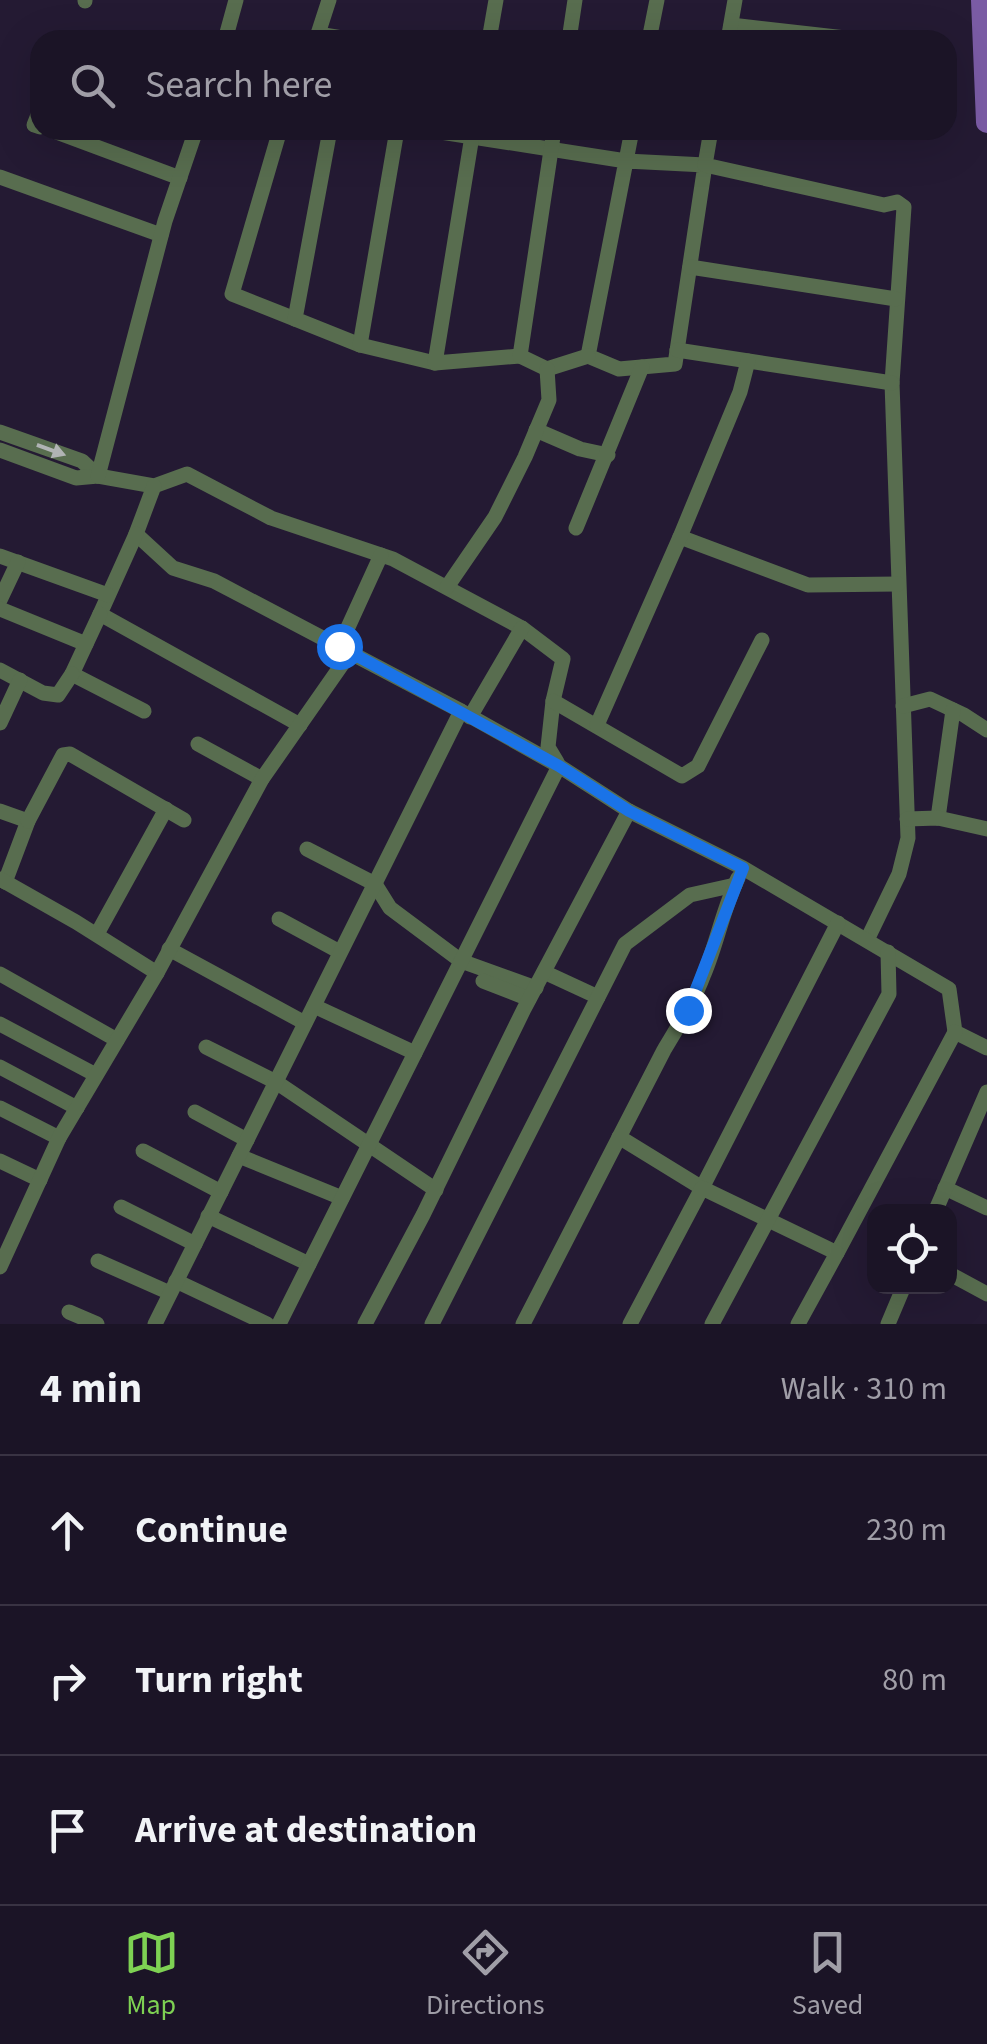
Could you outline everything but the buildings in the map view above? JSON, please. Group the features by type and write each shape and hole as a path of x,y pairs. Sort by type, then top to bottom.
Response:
{"street":[{"path":"228,30 236,0"},
{"path":"319,30 330,0"},
{"path":"491,30 496,0"},
{"path":"570,30 575,0"},
{"path":"652,30 658,0"},
{"path":"729,30 735,0"},
{"path":"79,140 180,178"},
{"path":"98,476 161,234 193,140"},
{"path":"277,140 232,294 360,345 435,362 520,356 547,369 588,356 619,369 676,364 709,140"},
{"path":"295,318 328,140"},
{"path":"360,345 395,140"},
{"path":"435,362 471,140"},
{"path":"506,140 626,161 705,165 884,205 897,202 904,206 892,383 908,838 899,874 867,940"},
{"path":"520,356 552,140"},
{"path":"588,356 630,140"},
{"path":"2,184 161,234"},
{"path":"690,267 896,299"},
{"path":"678,350 892,383"},
{"path":"597,725 740,392 748,361"},
{"path":"576,528 642,367"},
{"path":"446,587 470,558 494,517 550,400 547,369"},
{"path":"536,430 580,449 608,455"},
{"path":"0,432 82,462 98,476"},
{"path":"0,450 76,478 98,476 154,486 187,474 271,518 382,554 522,628 562,659 548,747 559,766"},
{"path":"0,670 58,695 100,614 154,486"},
{"path":"136,534 173,568 214,581 466,714 629,811 743,868 950,989 956,1032 798,1324"},
{"path":"680,536 808,585 898,584"},
{"path":"0,1266 59,1138 262,780 345,650 382,554"},
{"path":"0,556 108,595"},
{"path":"0,600 18,562"},
{"path":"0,609 86,644"},
{"path":"100,614 300,725"},
{"path":"154,1324 375,884 466,714 522,628"},
{"path":"553,701 682,776 698,766 762,640"},
{"path":"72,674 144,711"},
{"path":"0,723 20,680"},
{"path":"903,706 930,699 987,730"},
{"path":"938,818 953,710"},
{"path":"198,744 262,780"},
{"path":"156,972 3,881 28,821 63,756 70,754 184,820"},
{"path":"278,1324 559,766"},
{"path":"96,934 166,809"},
{"path":"0,811 28,821"},
{"path":"364,1324 629,811"},
{"path":"907,820 938,818 987,829"},
{"path":"306,848 375,884 390,908 459,966 532,994"},
{"path":"523,1324 688,1010 743,868"},
{"path":"432,1324 625,944 690,895 735,884"},
{"path":"279,919 340,952"},
{"path":"630,1324 838,924"},
{"path":"169,949 305,1024"},
{"path":"712,1324 889,994 888,952"},
{"path":"544,972 598,997"},
{"path":"0,974 117,1040"},
{"path":"314,1006 415,1053"},
{"path":"0,1024 96,1075"},
{"path":"956,1032 987,1048"},
{"path":"206,1048 276,1082 436,1190"},
{"path":"0,1067 77,1108"},
{"path":"938,1204 980,1123 987,1092"},
{"path":"0,1108 59,1138"},
{"path":"195,1112 246,1140"},
{"path":"619,1137 702,1188 837,1253"},
{"path":"143,1151 220,1192"},
{"path":"239,1156 342,1198"},
{"path":"2,1166 40,1180"},
{"path":"945,1188 987,1208"},
{"path":"121,1207 194,1244"},
{"path":"208,1216 309,1264"},
{"path":"98,1261 268,1324"},
{"path":"957,1278 987,1294"},
{"path":"888,1324 901,1294"},
{"path":"70,1312 97,1324"}],"waterway":[{"path":"982,0 987,122"}],"route":[{"path":"339,646 559,766 629,811 743,868 688,1010"}]}
